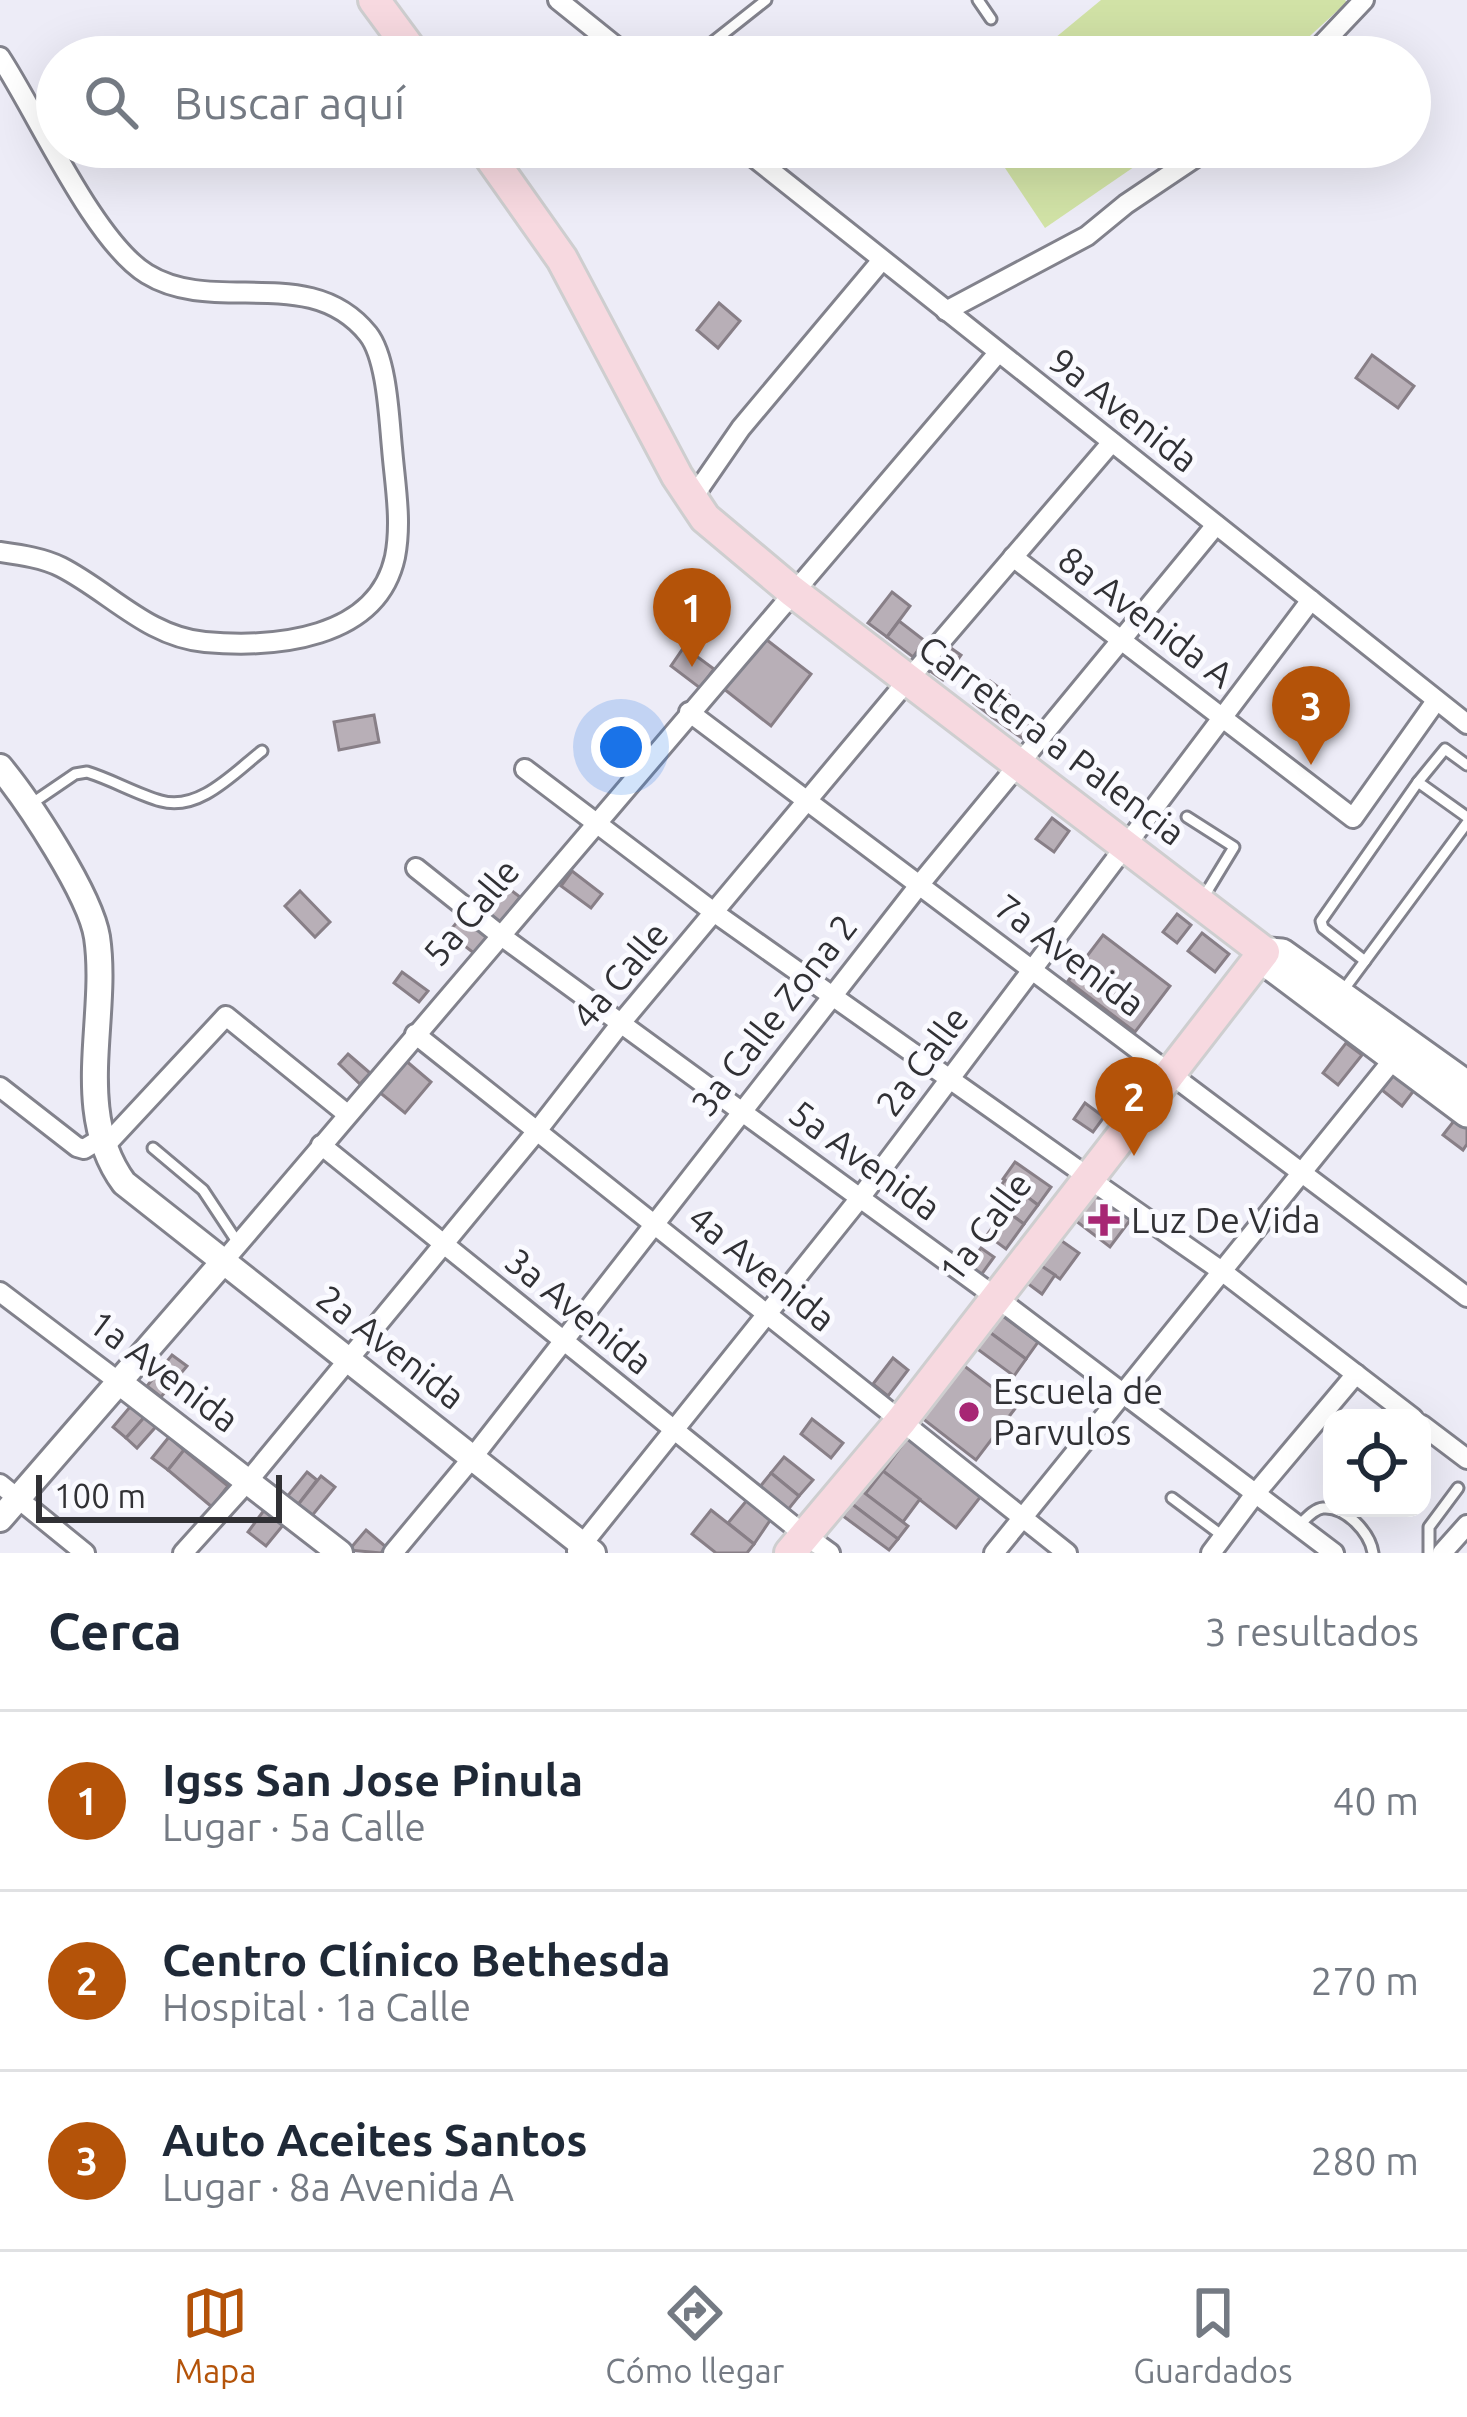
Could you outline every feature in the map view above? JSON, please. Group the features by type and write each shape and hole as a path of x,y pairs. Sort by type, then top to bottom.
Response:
{"main road":[{"path":"374,0 401,36"},
{"name":"Carretera a Palencia","path":"498,168 562,259 705,518 792,591 1258,947"},
{"path":"1258,947 1282,953 1467,1085"},
{"path":"1258,947 1272,967 1467,1113"},
{"name":"1a Calle","path":"774,1553 805,1542 1258,947"}],"street":[{"path":"558,0 603,36"},
{"path":"1330,36 1364,0"},
{"path":"0,57 36,118"},
{"path":"0,552 59,566 156,629 203,642 288,640 345,625 391,571 398,506 390,412 371,337 322,301 292,292 194,291 148,275 121,254 66,168"},
{"name":"9a Avenida","path":"767,168 1467,724"},
{"path":"946,311 1088,236 1180,168"},
{"path":"692,499 741,428 882,260"},
{"name":"5a Calle","path":"0,1519 9,1491 119,1382 998,352"},
{"name":"4a Calle","path":"183,1553 249,1480 621,1023 1112,442"},
{"name":"3a Calle Zona 2","path":"393,1553 831,995 1216,525"},
{"name":"8a Avenida A","path":"1013,557 1352,818 1436,701"},
{"name":"2a Calle","path":"583,1550 673,1429 860,1198 1311,600"},
{"name":"7a Avenida","path":"689,712 1467,1297"},
{"path":"0,767 86,902 96,931 95,1099 103,1143"},
{"path":"525,769 715,913 1222,1272 1401,1409"},
{"name":"5a Avenida","path":"416,868 1334,1553"},
{"path":"0,1087 84,1149 103,1143 226,1016 347,1114"},
{"name":"4a Avenida","path":"416,1034 1067,1553"},
{"path":"994,1553 1392,1060"},
{"name":"2a Avenida","path":"103,1143 124,1183 143,1200 231,1252 348,1358 583,1550"},
{"name":"3a Avenida","path":"322,1144 805,1542"},
{"name":"1a Avenida","path":"3,1300 119,1382 340,1553"},
{"path":"1211,1553 1356,1375"},
{"path":"1431,1432 1467,1459"},
{"path":"9,1491 85,1553"},
{"path":"1442,1553 1467,1525"}],"lane":[{"path":"721,36 766,0"},
{"path":"978,0 991,19"},
{"path":"1365,961 1323,928 1321,921 1445,749 1467,765"},
{"path":"27,808 75,774 87,772 164,803 187,801 203,796 262,751"},
{"path":"1341,993 1467,820 1418,782"},
{"path":"1187,817 1234,848 1200,903"},
{"path":"153,1148 203,1190 231,1252"},
{"path":"1429,1553 1429,1527 1458,1487"},
{"path":"1172,1498 1224,1537"},
{"path":"1298,1526 1312,1513 1330,1509 1354,1520 1371,1540 1373,1553"}],"green space":[{"path":"1101,0 1347,2 1310,36 1057,36"},
{"path":"1005,168 1132,168 1045,228"}],"building":[{"path":"719,303 740,321 718,348 697,330"},
{"path":"1372,355 1414,386 1398,408 1356,378"},
{"path":"892,592 910,606 887,637 868,623"},
{"path":"899,621 925,641 913,657 887,637"},
{"path":"763,637 811,674 771,726 724,689"},
{"path":"948,646 961,655 943,680 930,671"},
{"path":"684,647 714,669 700,688 671,666"},
{"path":"990,681 1009,695 992,717 974,703"},
{"path":"1003,702 1037,726 1026,741 992,717"},
{"path":"374,715 379,742 339,750 334,722"},
{"path":"1052,818 1069,831 1054,852 1036,839"},
{"path":"572,871 602,894 591,908 561,886"},
{"path":"507,887 520,897 500,923 486,912"},
{"path":"300,891 330,922 315,937 285,906"},
{"path":"1177,914 1191,925 1177,943 1163,932"},
{"path":"462,916 488,937 475,954 448,933"},
{"path":"1202,933 1229,954 1215,972 1188,951"},
{"path":"1103,935 1170,986 1135,1032 1068,981"},
{"path":"402,972 428,991 419,1002 394,983"},
{"path":"1346,1043 1362,1055 1338,1085 1323,1073"},
{"path":"348,1054 370,1073 360,1084 339,1064"},
{"path":"405,1060 431,1082 405,1113 378,1091"},
{"path":"1395,1073 1415,1089 1402,1106 1382,1090"},
{"path":"1085,1103 1104,1117 1093,1132 1074,1119"},
{"path":"1457,1117 1467,1124 1463,1150 1443,1135"},
{"path":"1015,1162 1051,1187 1038,1205 1003,1179"},
{"path":"1005,1180 1038,1205 1024,1224 991,1200"},
{"name":"Luz De Vida","path":"1097,1193 1131,1219 1110,1247 1076,1221"},
{"path":"1005,1210 1024,1224 1006,1249 987,1235"},
{"path":"1059,1239 1079,1253 1060,1279 1040,1265"},
{"path":"981,1248 994,1257 981,1275 968,1265"},
{"path":"1040,1265 1055,1275 1042,1294 1027,1283"},
{"path":"1000,1314 1038,1342 1026,1359 988,1331"},
{"path":"988,1331 1026,1359 1014,1376 976,1348"},
{"path":"172,1355 187,1366 161,1397 147,1386"},
{"path":"893,1358 908,1370 888,1396 873,1384"},
{"name":"Escuela de Parvulos","path":"963,1365 1017,1406 976,1460 922,1418"},
{"path":"135,1401 149,1412 126,1438 113,1427"},
{"path":"149,1412 160,1422 137,1448 126,1438"},
{"path":"812,1419 843,1443 831,1458 801,1434"},
{"path":"911,1433 985,1491 956,1528 883,1471"},
{"path":"169,1437 184,1450 168,1470 152,1458"},
{"path":"184,1450 228,1486 212,1507 168,1470"},
{"path":"784,1457 813,1480 799,1496 771,1473"},
{"path":"883,1471 920,1499 903,1522 865,1494"},
{"path":"307,1472 317,1480 297,1506 286,1498"},
{"path":"771,1473 799,1496 787,1511 759,1488"},
{"path":"321,1476 335,1487 311,1517 297,1506"},
{"path":"862,1491 908,1526 898,1539 852,1504"},
{"path":"748,1499 771,1519 754,1544 728,1523"},
{"path":"852,1504 898,1539 889,1550 843,1516"},
{"path":"265,1509 284,1524 266,1546 248,1532"},
{"path":"711,1510 754,1544 747,1553 716,1553 692,1534"},
{"path":"366,1530 386,1547 381,1553 349,1550"}],"place":[{"name":"Igss San Jose Pinula","path":"692,667"},
{"name":"Auto Aceites Santos","path":"1311,765"},
{"name":"Centro Clínico Bethesda","path":"1134,1156"},
{"name":"Luz De Vida","path":"1104,1220"},
{"name":"Escuela de Parvulos","path":"969,1412"}]}
